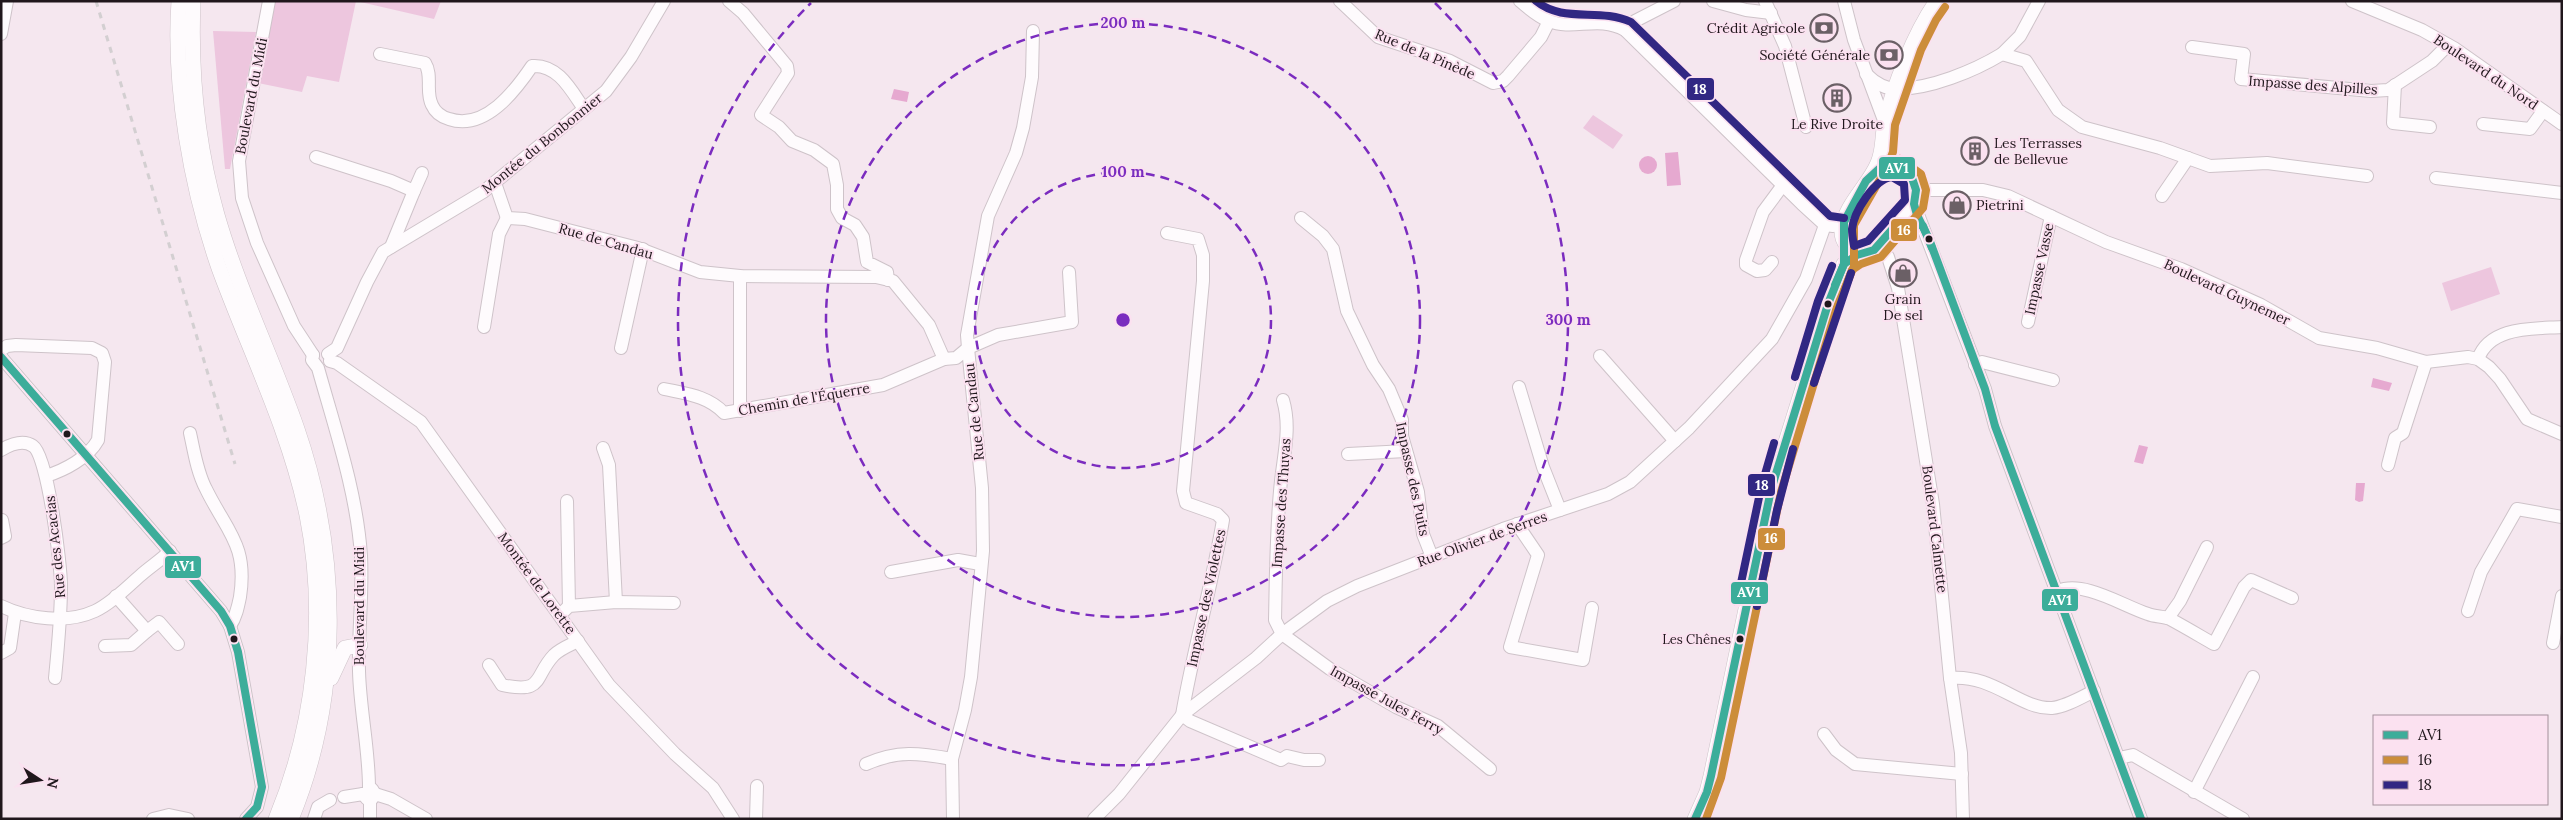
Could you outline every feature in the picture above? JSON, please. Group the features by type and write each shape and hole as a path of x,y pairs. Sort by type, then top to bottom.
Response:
{"main road":[{"path":"179,1 180,59 185,126 202,211 219,268 276,411 291,454 311,540 316,596 315,647 300,744 276,819"},
{"path":"193,1 196,106 210,187 234,266 297,430 309,468 323,533 330,608 324,699"},
{"path":"1695,819 1704,800 1711,776 1778,463 1828,304 1844,264 1843,235 1866,181 1874,172 1883,150 1885,123 1912,46 1927,15 1937,1"},
{"path":"1844,264 1863,253 1874,250 1897,224 1915,197 1908,174 1895,167 1883,150"},
{"path":"1874,172 1886,167 1895,167"},
{"path":"1843,235 1850,248 1863,253"},
{"path":"291,819 305,779 324,699 340,654 345,648 360,645"},
{"path":"267,819 300,744"}],"street":[{"path":"1,34 7,1"},
{"name":"Boulevard du Midi","path":"269,1 239,161 242,198 257,243 294,326 313,355"},
{"name":"Montée du Bonbonnier","path":"329,357 337,348 383,252 483,192 606,90 631,57 664,1"},
{"path":"729,1 743,13 787,66 788,73 760,115 779,127 792,141 814,150 833,164 837,185 837,209 842,218 855,226 863,237 867,262 887,272 888,280"},
{"name":"Rue de la Pinède","path":"1340,1 1378,37 1450,62 1493,83 1503,81 1508,76 1541,37 1549,21"},
{"path":"1520,1 1549,21 1561,23 1607,23 1625,30 1782,185 1825,225 1843,235"},
{"path":"1625,30 1635,21 1674,1"},
{"path":"1713,1 1746,10 1768,7 1785,46 1806,127"},
{"path":"1844,1 1866,74 1885,123"},
{"path":"1866,74 1878,84 1897,89 1930,84 1978,68 2002,54 2020,36 2039,1"},
{"name":"Boulevard du Nord","path":"2352,1 2422,30 2448,45 2562,124"},
{"path":"1034,31 1032,77 1023,128 1016,153 988,216 967,335 968,348 998,335 1072,322 1069,272"},
{"name":"Impasse des Alpilles","path":"2192,47 2244,54 2241,79 2371,91 2388,90 2432,61 2448,45"},
{"path":"380,54 425,63 429,70 432,105 442,117 453,121 462,121 482,116 493,111 521,82 532,66 539,65 553,71 564,80 584,108"},
{"path":"2002,54 2026,61 2058,110 2082,127 2160,148 2210,166 2267,163 2367,176"},
{"path":"2395,85 2392,123 2430,127"},
{"path":"2483,124 2530,129 2543,111"},
{"path":"316,157 414,190"},
{"path":"2162,196 2188,158"},
{"path":"391,247 422,173"},
{"path":"2436,178 2562,193"},
{"path":"484,327 499,234 506,218 495,182"},
{"path":"1772,262 1765,270 1757,271 1746,264 1746,260 1763,212 1782,185"},
{"name":"Boulevard Guynemer","path":"1915,197 1983,190 2008,196 2106,242 2181,269 2261,305 2319,338 2377,348 2426,362 2468,357 2478,359"},
{"path":"1915,197 1923,226 1985,389 1995,426 2058,591 2141,819"},
{"name":"Impasse Vasse","path":"2028,322 2051,216"},
{"name":"Rue de Candau","path":"506,218 525,218 643,249 700,272 740,276 876,277 893,281 929,325 944,359 956,358 968,348"},
{"name":"Impasse des Puits","path":"1301,218 1323,236 1333,249 1347,311 1369,358 1389,389 1402,420 1402,436 1418,492 1424,534 1432,556"},
{"path":"1897,224 1916,223 1923,226"},
{"name":"Rue Olivier de Serres","path":"1094,819 1119,794 1182,715 1256,658 1282,634 1327,601 1357,586 1432,556 1621,488 1675,441 1772,339 1806,279 1825,225"},
{"name":"Impasse des Violettes","path":"1167,233 1198,239 1203,255 1197,354 1183,491 1186,503 1217,514 1223,520 1214,575 1190,667 1182,715"},
{"name":"Boulevard Calmette","path":"1880,244 1888,256 1898,288 1933,504 1950,678 1962,774 1963,819"},
{"path":"621,348 643,249"},
{"path":"740,276 740,411"},
{"path":"2562,328 2524,330 2500,335 2485,344 2478,359 2489,366 2500,379 2526,419 2562,434"},
{"path":"1,350 6,346 16,345 92,348 102,353 105,362 100,433 94,446 65,470 46,476"},
{"name":"Rue de Candau","path":"953,819 952,759 966,710 971,676 982,551 982,488 968,348"},
{"path":"321,350 329,357 326,367 318,368 314,364 313,355 321,350"},
{"path":"1600,356 1675,441"},
{"path":"1,357 222,611 230,626 238,652 262,787 257,807 246,819"},
{"name":"Montée de Lorette","path":"329,357 421,422 565,610 578,641 609,685 638,716 714,788 733,819"},
{"name":"Chemin de l'Équerre","path":"664,390 695,395 714,403 724,413 883,385 944,359"},
{"path":"1975,365 1982,362 2053,380"},
{"path":"2388,465 2395,438 2403,433 2426,362"},
{"name":"Boulevard du Midi","path":"318,368 356,518 361,556 359,670 369,761 370,819"},
{"path":"1519,387 1542,467 1560,510"},
{"name":"Impasse des Thuyas","path":"1282,634 1275,620 1281,480 1286,446 1286,412 1283,400"},
{"path":"190,433 205,488 238,546 241,559 242,586 238,609 230,626"},
{"name":"Rue des Acacias","path":"1,450 12,444 22,443 34,446 41,455 46,476 61,584 61,617 55,678"},
{"path":"603,448 608,465 616,602"},
{"path":"1348,454 1406,451"},
{"path":"567,501 565,610 616,602 674,603"},
{"path":"2468,611 2481,572 2517,509 2562,517"},
{"path":"1,538 5,536 2,520"},
{"path":"1517,524 1538,555 1510,647 1583,660 1592,608"},
{"path":"2168,618 2180,601 2207,547"},
{"path":"1,606 15,613 61,617 90,612 116,596 170,551"},
{"path":"891,572 958,560 980,564"},
{"path":"2058,591 2064,588 2076,588 2093,592 2151,615 2168,618 2214,644 2244,587 2251,580 2292,598"},
{"path":"116,596 147,630"},
{"path":"2553,643 2562,596"},
{"path":"1,653 10,648 15,613"},
{"path":"105,646 131,645 158,622 178,644"},
{"name":"Impasse Jules Ferry","path":"1282,634 1330,669 1396,707 1438,726 1490,769"},
{"path":"488,665 502,685 532,686 539,681 556,653 578,641"},
{"path":"2194,792 2253,677"},
{"path":"1950,678 1978,679 2032,704 2052,708 2094,691"},
{"path":"1182,715 1190,721 1282,760 1287,756 1319,760"},
{"path":"1824,734 1836,750 1855,764 1962,774"},
{"path":"866,764 886,755 915,753 952,759"},
{"path":"2119,758 2133,755 2243,819"},
{"path":"756,819 757,786"},
{"path":"344,797 369,794 391,799 426,819"},
{"path":"314,819 318,807 330,800"},
{"path":"153,819 169,815 188,819"}],"shaded area":[{"path":"274,1 356,1 339,82 307,76 302,92 258,83"},
{"path":"356,1 441,1 434,19"},
{"path":"213,31 256,32 230,169 225,169"},
{"path":"894,89 909,92 907,102 891,99"},
{"path":"1593,115 1623,135 1613,149 1583,128"},
{"path":"1678,152 1681,185 1667,186 1665,153"},
{"path":"1648,156 1654,159 1657,165 1654,171 1648,174 1642,171 1639,165 1642,159"},
{"path":"2491,267 2500,294 2451,311 2442,283"},
{"path":"2373,378 2392,383 2389,391 2371,387"},
{"path":"2139,445 2148,447 2143,464 2134,462"},
{"path":"2356,483 2365,483 2363,501 2355,500"}],"railway":[{"path":"96,1 235,464"}],"transit line":[{"name":"18","path":"1536,1 1558,12 1607,16 1631,22 1830,216 1844,218"},
{"name":"16","path":"1706,819 1721,778 1781,492 1837,307 1854,266 1854,225 1886,169 1893,152 1895,125 1921,50 1936,20 1945,7"},
{"name":"16","path":"1844,291 1852,270 1861,264 1881,257 1923,208 1926,190 1921,174 1900,159"},
{"name":"AV1","path":"1695,819 1707,792 1711,776 1771,490 1828,304 1844,264 1844,222 1866,181 1879,169 1895,167 1912,178 1916,190 1914,204 1917,215 1929,239 1985,389 1995,426 2141,819"},
{"name":"18","path":"1892,177 1904,184 1905,200 1868,241 1854,246 1852,229 1861,206 1866,197 1878,184 1892,177"},
{"name":"AV1","path":"1835,285 1844,264 1857,255 1874,250 1897,224 1916,223 1923,226 1932,248"},
{"name":"18","path":"1795,377 1818,301 1832,266"},
{"name":"18","path":"1814,383 1851,273"},
{"name":"AV1","path":"1,357 221,611 230,626 238,652 262,787 257,807 246,819"},
{"name":"18","path":"1737,602 1761,488 1774,443"},
{"name":"18","path":"1757,606 1777,510 1793,449"}],"place":[{"name":"Crédit Agricole","path":"1824,28"},
{"name":"Société Générale","path":"1889,55"},
{"name":"Le Rive Droite","path":"1837,98"},
{"name":"Les Terrasses de Bellevue","path":"1975,151"},
{"name":"Pietrini","path":"1957,205"},
{"name":"Grain De sel","path":"1903,273"},
{"name":"Les Chênes","path":"1740,639"}]}
